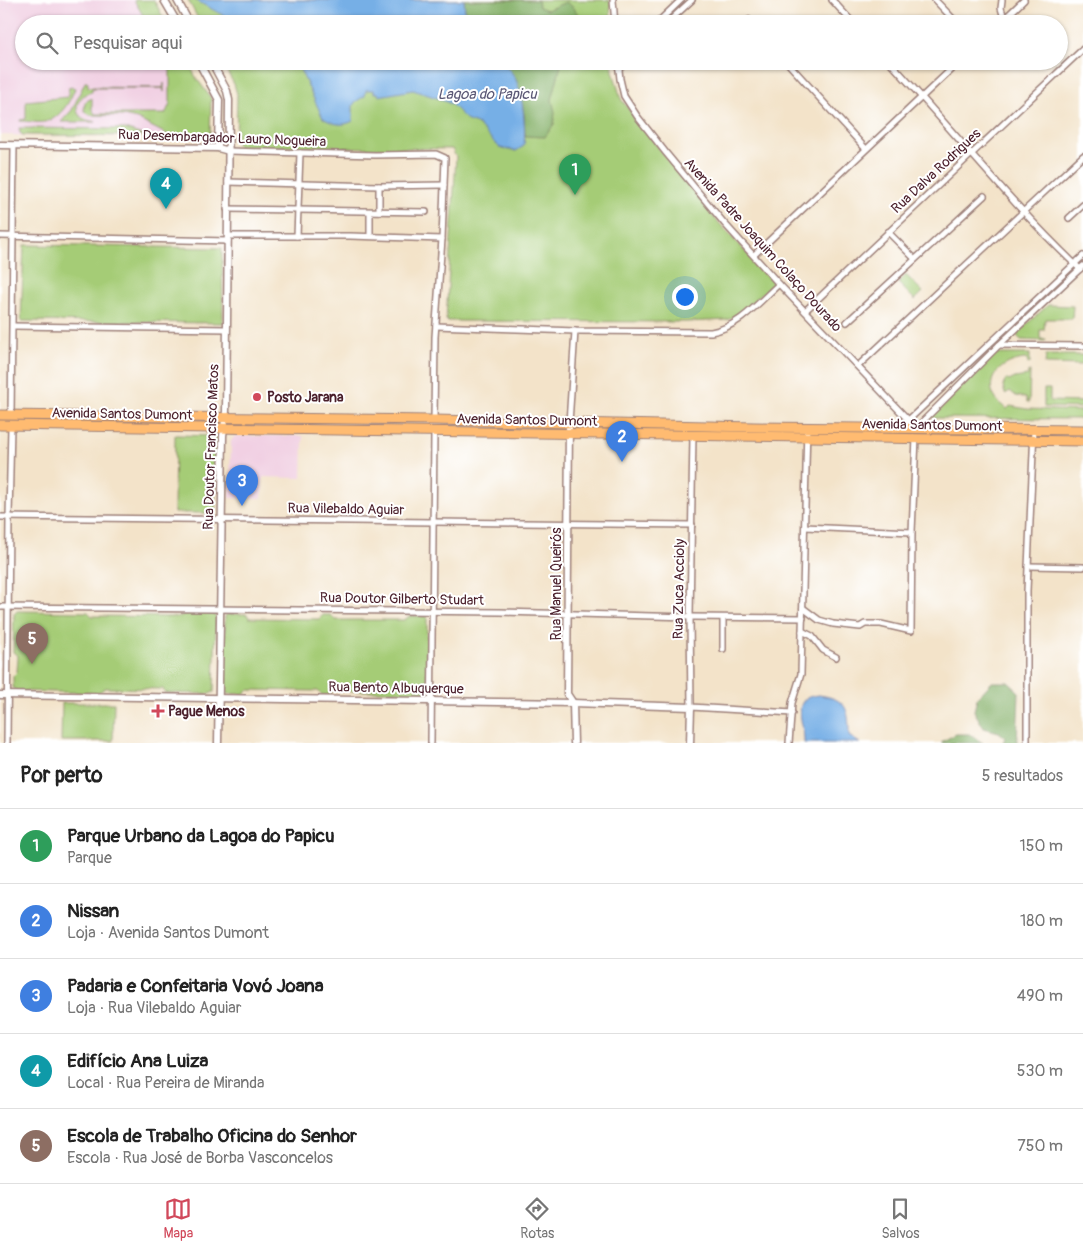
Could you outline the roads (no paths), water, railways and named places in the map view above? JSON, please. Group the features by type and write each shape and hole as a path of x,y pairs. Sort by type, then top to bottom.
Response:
{"main road":[{"name":"Avenida Santos Dumont","path":"0,415 1083,430"},
{"path":"122,416 122,428"},
{"path":"331,419 331,431"},
{"path":"348,420 348,432"},
{"name":"Avenida Santos Dumont","path":"0,425 348,432 1083,441"},
{"path":"971,428 971,439"},
{"path":"984,439 985,428"}],"street":[{"path":"164,0 173,15"},
{"path":"177,0 185,15"},
{"path":"613,0 614,15"},
{"path":"665,15 681,0"},
{"path":"676,15 692,0"},
{"path":"832,0 846,15"},
{"path":"935,0 949,15"},
{"path":"1002,0 1001,8 1003,15"},
{"path":"1007,15 1024,0"},
{"name":"Rua Dalva Rodrigues","path":"1068,63 1083,49"},
{"path":"203,70 219,100 218,148"},
{"name":"Rua Doutor Francisco Matos","path":"216,70 229,96 227,329 218,743"},
{"name":"Avenida Padre Joaquim Colaço Dourado","path":"619,70 623,93 632,109 706,202 779,284 916,428"},
{"path":"794,70 866,148"},
{"path":"897,70 1024,211 1075,264 1081,267 981,362 916,428"},
{"path":"754,255 950,70"},
{"name":"Rua Dalva Rodrigues","path":"805,311 1061,70"},
{"name":"Rua Desembargador Lauro Nogueira","path":"0,145 218,148 228,151 374,155 436,154 446,158 444,185"},
{"path":"11,415 14,145"},
{"path":"297,236 300,153"},
{"path":"858,366 1083,156"},
{"path":"228,182 379,186 444,185 436,326 434,420"},
{"path":"379,186 379,212"},
{"path":"847,322 984,196"},
{"path":"1069,218 1083,205"},
{"path":"227,209 426,212"},
{"path":"370,212 370,236"},
{"path":"888,232 915,260"},
{"path":"0,236 228,239 297,236 370,236 442,239"},
{"path":"901,427 1083,256"},
{"path":"436,326 574,331 711,332 718,331 737,321 779,284"},
{"path":"1012,323 1017,328"},
{"path":"13,326 227,329"},
{"path":"569,423 574,331"},
{"path":"999,345 1083,346"},
{"path":"975,357 981,362"},
{"path":"952,379 957,386"},
{"name":"Rua Manuel Queirós","path":"569,423 567,694 573,703 574,743"},
{"path":"7,743 8,517 11,426"},
{"path":"789,743 793,698 801,674 807,426"},
{"path":"1027,743 1028,566 1034,429"},
{"path":"431,743 434,433"},
{"name":"Rua Zuca Accioly","path":"690,743 693,435"},
{"path":"803,608 819,620 833,624 860,626 865,624 881,624 911,631 912,532 916,438"},
{"name":"Rua Vilebaldo Aguiar","path":"0,516 692,524"},
{"path":"805,528 912,532"},
{"path":"1028,566 1083,567"},
{"name":"Rua Doutor Gilberto Studart","path":"0,607 220,608 803,618"},
{"path":"723,618 723,649"},
{"path":"802,631 812,636 823,650 836,657"},
{"name":"Rua Bento Albuquerque","path":"0,695 573,703 691,706 792,713"}],"water":[{"path":"195,0 464,0 465,15 223,15"},
{"name":"Lagoa do Papicu","path":"300,70 509,70 516,79 521,98 525,129 524,146 516,151 500,148 477,124 468,121 451,104 413,90 379,96 378,93 374,93 374,90 366,90 365,96 355,102 353,106 353,121 338,124 323,118"},
{"path":"819,695 836,699 845,707 849,736 860,743 804,743 801,706 809,697"}],"place":[{"name":"Parque Urbano da Lagoa do Papicu","path":"575,195"},
{"name":"Edifício Ana Luiza","path":"166,209"},
{"name":"Posto Jarana","path":"257,397"},
{"name":"Nissan","path":"622,462"},
{"name":"Padaria e Confeitaria Vovó Joana","path":"242,506"},
{"name":"Escola de Trabalho Oficina do Senhor","path":"32,664"},
{"name":"Pague Menos","path":"158,711"}]}
